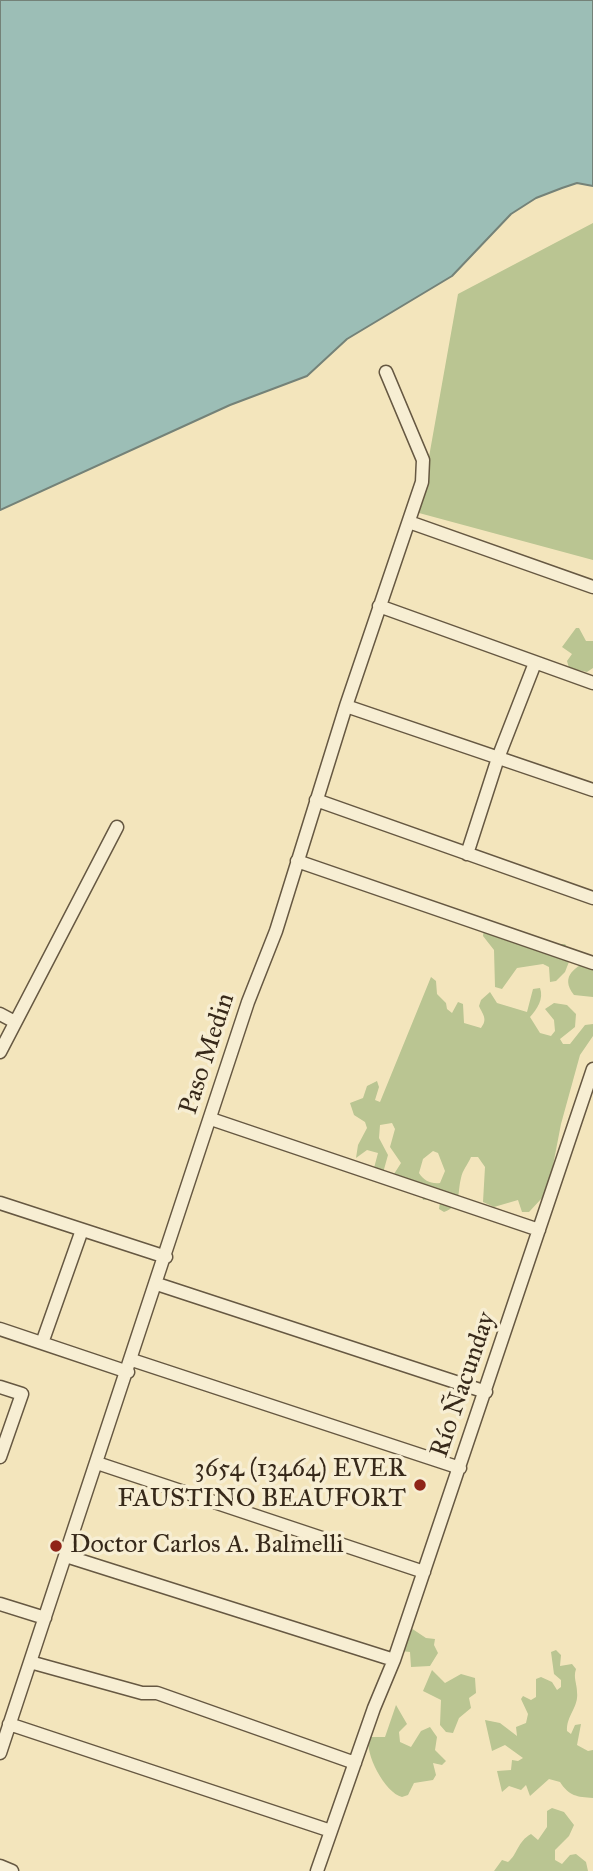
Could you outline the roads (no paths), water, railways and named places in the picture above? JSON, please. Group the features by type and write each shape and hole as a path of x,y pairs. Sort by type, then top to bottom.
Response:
{"street":[{"name":"Paso Medin","path":"1,1748 422,482 423,460 386,372"},
{"path":"409,522 593,586"},
{"path":"379,606 593,684"},
{"path":"467,854 498,758 535,663"},
{"path":"346,706 593,790"},
{"path":"316,800 593,898"},
{"path":"0,1052 117,827"},
{"path":"297,861 593,963"},
{"path":"0,1014 15,1022"},
{"name":"Río Ñacunday","path":"317,1871 394,1660 593,1069"},
{"path":"211,1119 539,1230"},
{"path":"0,1203 166,1257"},
{"path":"42,1343 82,1230"},
{"path":"157,1284 486,1392"},
{"path":"0,1329 130,1366 460,1468"},
{"path":"0,1387 22,1394 0,1457"},
{"path":"97,1463 424,1572"},
{"path":"66,1556 394,1660"},
{"path":"0,1604 45,1618"},
{"path":"30,1661 142,1693 157,1693 355,1763"},
{"path":"9,1724 331,1831"},
{"path":"0,1866 12,1871"}],"water":[{"path":"0,0 593,0 593,186 577,183 562,188 536,198 511,214 452,276 347,339 307,376 230,405 0,510"}],"place":[{"name":"3654 (13464) EVER FAUSTINO BEAUFORT","path":"420,1485"},
{"name":"Doctor Carlos A. Balmelli","path":"56,1546"}]}
